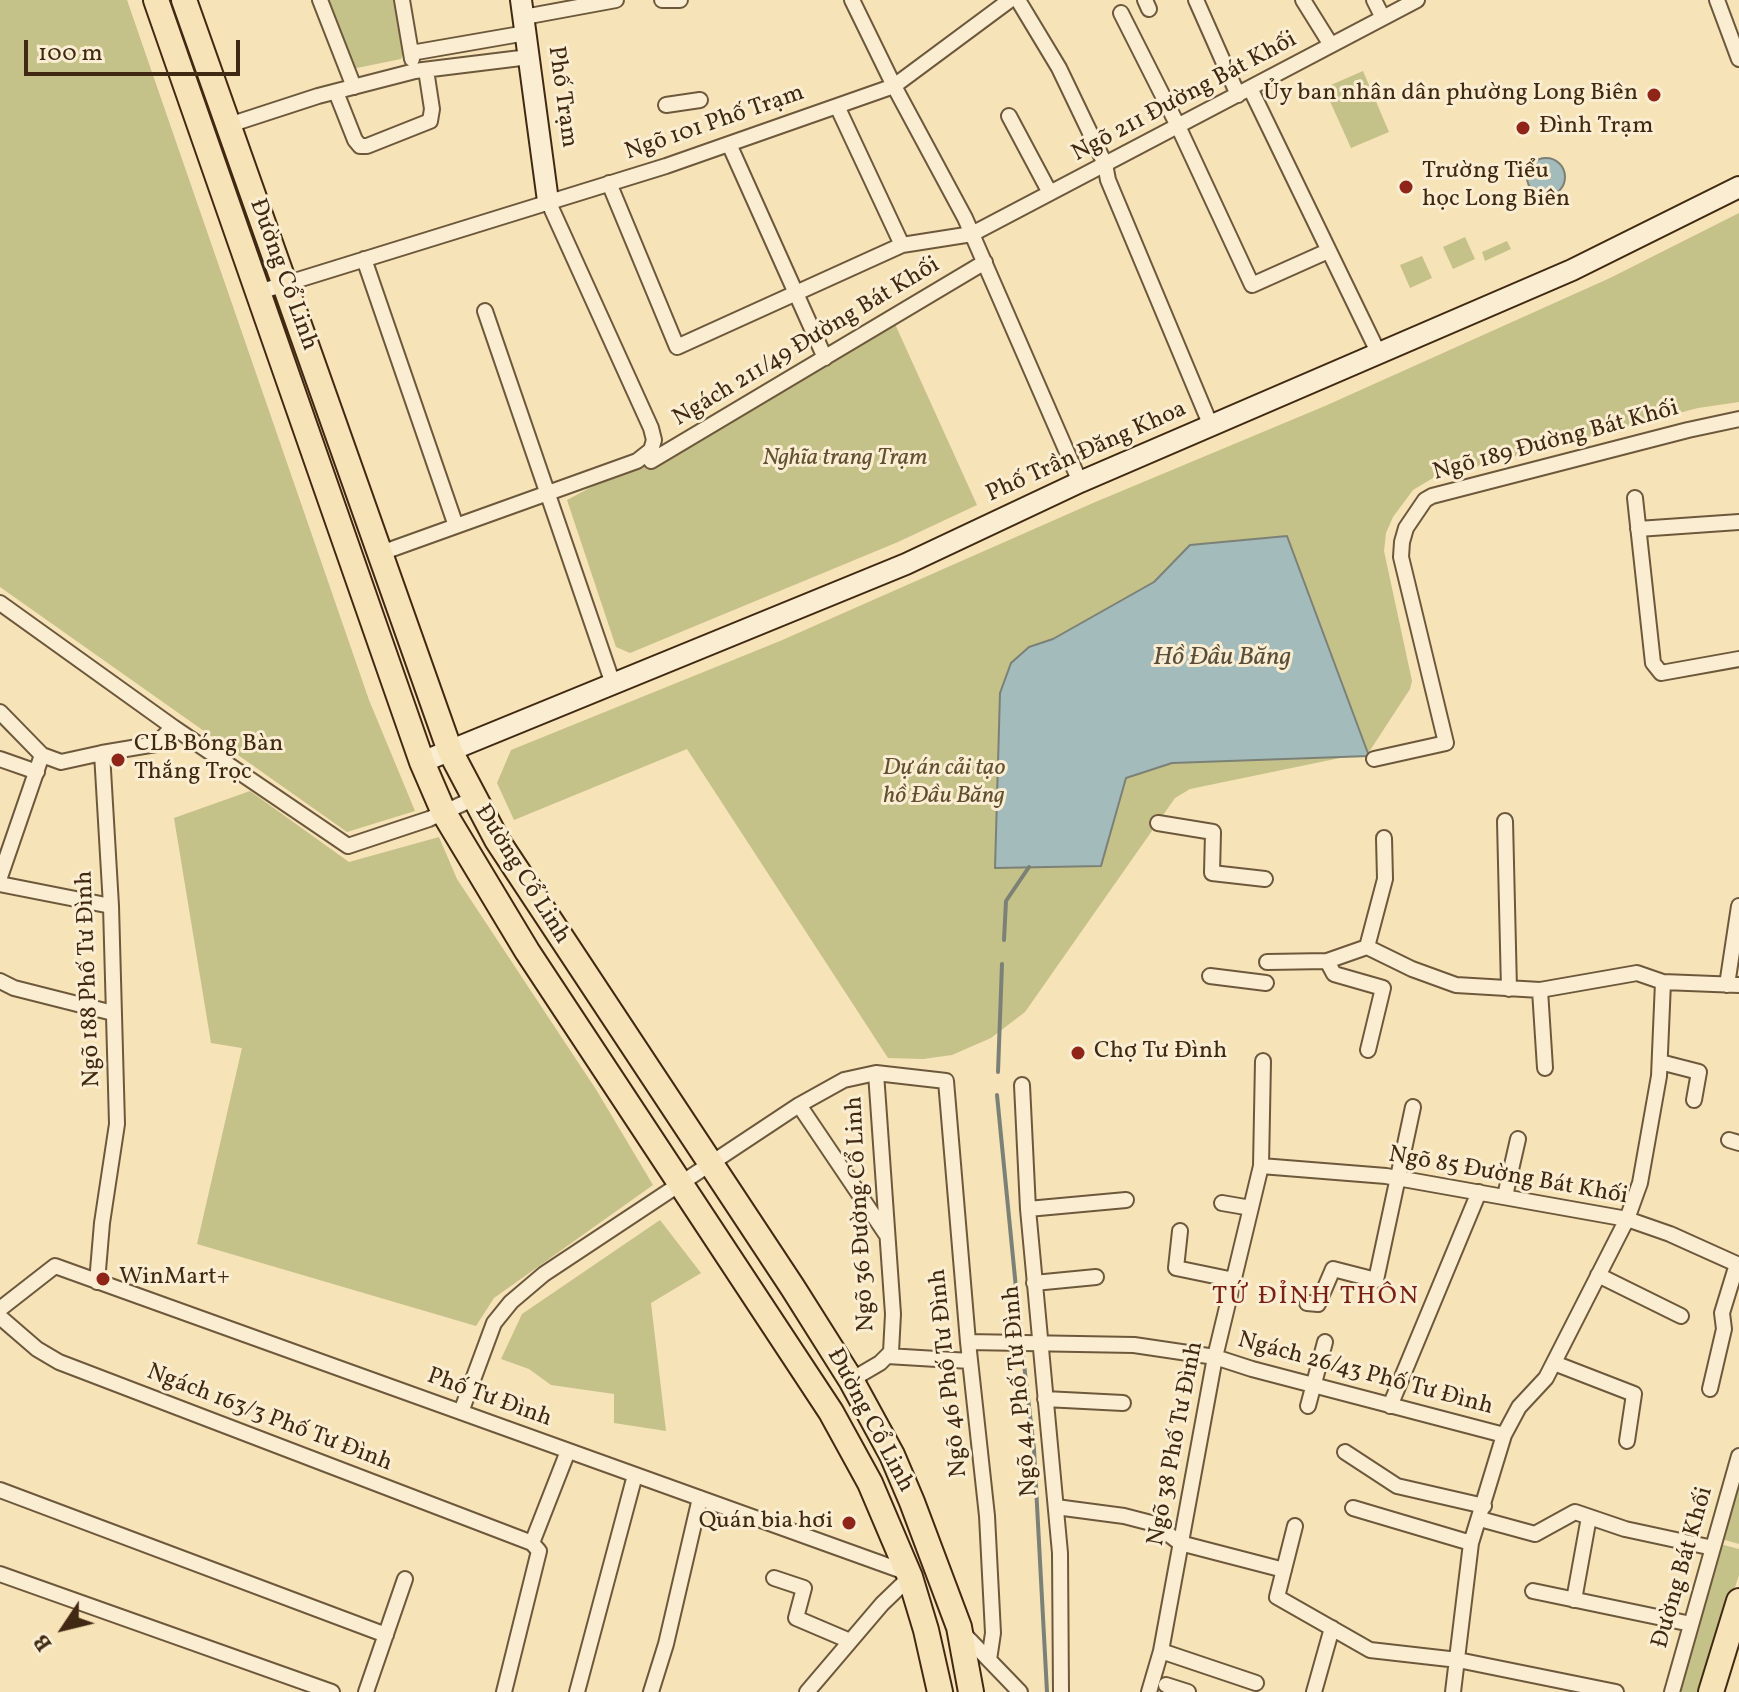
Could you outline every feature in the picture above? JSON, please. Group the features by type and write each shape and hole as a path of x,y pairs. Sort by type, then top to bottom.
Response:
{"main road":[{"name":"Đường Cổ Linh","path":"156,0 422,762 444,813 527,951 831,1412 870,1483 909,1575 940,1692"},
{"name":"Đường Cổ Linh","path":"184,0 450,751 473,799 560,937 851,1380 892,1455 959,1627 971,1692"},
{"path":"1711,1692 1739,1601"}],"street":[{"path":"320,0 354,87"},
{"path":"336,92 360,146 430,121 432,109 411,53 402,0"},
{"path":"411,53 524,17 616,0"},
{"path":"662,0 680,0"},
{"path":"852,0 972,234 1080,482"},
{"name":"Ngõ 101 Phố Trạm","path":"259,292 609,183 894,86 1010,0"},
{"path":"1018,0 1059,68 1105,164 1108,180 1211,426"},
{"path":"1196,0 1379,354"},
{"path":"1303,0 1331,45"},
{"path":"1374,0 1383,18"},
{"name":"Ngõ 211 Đường Bát Khối","path":"609,183 677,347 902,245 972,234 1417,0"},
{"path":"1717,0 1739,59"},
{"path":"1121,13 1252,285 1328,251"},
{"name":"Phố Trạm","path":"524,17 548,201"},
{"path":"229,125 336,92 420,71 529,57"},
{"path":"666,105 700,100"},
{"path":"837,106 902,245"},
{"path":"1009,116 1050,193"},
{"path":"729,144 825,358"},
{"name":"Phố Trần Đăng Khoa","path":"422,762 906,564 1080,482 1572,270 1739,187"},
{"path":"381,553 637,461 651,450 654,440 651,428 548,201"},
{"path":"364,259 456,526"},
{"name":"Ngách 211/49 Đường Bát Khối","path":"651,461 985,262"},
{"path":"485,311 613,684"},
{"name":"Ngõ 189 Đường Bát Khối","path":"1374,759 1446,743 1401,557 1406,528 1425,500 1659,437 1739,419"},
{"path":"1635,498 1653,663 1661,673 1739,659"},
{"path":"1638,529 1739,522"},
{"path":"0,603 173,727 348,846 444,813 473,799"},
{"path":"0,712 42,755 61,762 156,744 173,727"},
{"name":"Ngõ 188 Phố Tư Đình","path":"97,1282 102,1223 117,1124 111,906 102,753"},
{"path":"0,877 42,755"},
{"path":"0,759 37,772"},
{"path":"1505,821 1509,989"},
{"path":"1158,823 1213,832 1212,873 1265,879"},
{"path":"1367,947 1385,879 1384,838"},
{"path":"0,884 111,906"},
{"path":"1267,962 1327,961 1367,947 1412,969 1456,985 1540,990 1637,973 1663,982 1733,985 1739,906"},
{"path":"1327,961 1334,974 1383,988 1368,1050"},
{"path":"1210,976 1266,983"},
{"path":"0,981 14,988 113,1013"},
{"path":"1453,1692 1471,1543 1504,1435 1519,1407 1546,1378 1627,1219 1640,1183 1660,1062 1663,982"},
{"path":"1540,990 1545,1068"},
{"name":"Ngõ 38 Phố Tư Đình","path":"1149,1692 1161,1651 1215,1357 1261,1166 1263,1061"},
{"path":"1660,1062 1699,1072 1694,1100"},
{"path":"461,1412 487,1335 511,1302 544,1274 799,1105 844,1080 876,1073"},
{"name":"Ngõ 46 Phố Tư Đình","path":"876,1073 946,1081 968,1342 987,1516 993,1633 989,1660"},
{"name":"Ngõ 36 Đường Cổ Linh","path":"851,1380 891,1352 893,1314 876,1073"},
{"name":"Ngõ 44 Phố Tư Đình","path":"1022,1085 1036,1343 1045,1399 1060,1553 1061,1692"},
{"path":"799,1105 886,1234"},
{"path":"1307,1303 1318,1304 1333,1269 1376,1280 1413,1107"},
{"path":"1505,1196 1518,1139"},
{"name":"Ngõ 85 Đường Bát Khối","path":"1261,1166 1399,1178 1627,1219 1738,1264"},
{"path":"1390,1406 1479,1192"},
{"path":"1028,1209 1126,1200"},
{"path":"1222,1203 1251,1208"},
{"path":"1180,1231 1176,1268 1234,1280"},
{"path":"1710,1389 1724,1329 1722,1313 1738,1264"},
{"name":"Phố Tư Đình","path":"0,1309 55,1266 909,1575"},
{"path":"1598,1275 1681,1316"},
{"path":"1034,1283 1096,1277"},
{"name":"Ngách 163/3 Phố Tư Đình","path":"0,1317 37,1349 59,1362 532,1543"},
{"name":"Ngách 26/43 Phố Tư Đình","path":"968,1342 1134,1345 1215,1357 1504,1435"},
{"path":"1308,1406 1325,1342"},
{"path":"887,1356 970,1361"},
{"path":"1554,1363 1634,1394 1627,1441"},
{"path":"1045,1399 1123,1403"},
{"path":"504,1692 539,1551 532,1543 568,1451"},
{"path":"1345,1452 1397,1486 1482,1513 1535,1534 1575,1512 1625,1529 1713,1548"},
{"name":"Đường Bát Khối","path":"1672,1692 1739,1456"},
{"path":"577,1692 635,1475"},
{"path":"0,1490 386,1635"},
{"path":"651,1692 666,1644 700,1498"},
{"path":"1056,1507 1124,1516 1155,1524 1180,1543 1284,1570"},
{"path":"1353,1508 1471,1543"},
{"path":"1574,1600 1589,1517"},
{"path":"1295,1526 1277,1597 1370,1650 1458,1660 1616,1692"},
{"path":"0,1574 332,1692"},
{"path":"807,1692 909,1575"},
{"path":"774,1578 804,1588 796,1618 850,1641"},
{"path":"366,1692 405,1579"},
{"path":"1533,1591 1691,1624"},
{"path":"959,1627 1020,1692"},
{"path":"1314,1692 1332,1628"},
{"path":"1161,1651 1256,1683"},
{"path":"823,1672 827,1692"},
{"path":"1166,1685 1188,1692"}],"green space":[{"path":"0,0 127,0 369,700 415,811 347,832 0,587"},
{"path":"325,0 397,0 405,49 401,59 352,69"},
{"path":"1363,71 1389,132 1351,148 1324,88"},
{"name":"Dự án cải tạo hồ Đầu Băng","path":"1739,213 1739,402 1698,408 1433,478 1413,490 1393,517 1386,533 1384,551 1412,681 1410,689 1369,752 1190,789 1175,798 1025,1012 991,1038 952,1055 923,1059 888,1058 687,749 514,820 497,783 511,750 780,641 1093,503 1325,406 1610,278"},
{"path":"1465,237 1475,259 1453,269 1443,247"},
{"path":"1507,241 1511,249 1485,261 1482,252"},
{"path":"1422,256 1432,278 1410,288 1400,265"},
{"name":"Nghĩa trang Trạm","path":"895,324 977,505 898,542 630,653 616,647 567,500"},
{"path":"250,791 349,862 439,837 457,879 597,1091 653,1185 494,1298 476,1326 197,1244 242,1048 211,1043 174,818"},
{"path":"660,1220 701,1273 651,1303 666,1431 614,1423 614,1394 551,1385 529,1369 501,1359 522,1314"},
{"path":"1739,1470 1739,1544 1721,1539"},
{"path":"1720,1544 1739,1549 1739,1575 1701,1692 1677,1692"}],"water":[{"path":"1546,158 1560,163 1565,177 1560,191 1546,196 1532,191 1527,177 1532,163"},
{"name":"Hồ Đầu Băng","path":"1287,536 1369,756 1172,763 1126,778 1101,866 995,868 1000,693 1011,663 1029,647 1053,639 1154,582 1190,545"}],"waterway":[{"path":"1004,940 1006,901 1029,867"},
{"path":"998,1072 1002,964"},
{"path":"997,1095 1021,1339"},
{"path":"1022,1347 1034,1449 1047,1692"}],"place":[{"name":"Ủy ban nhân dân phường Long Biên","path":"1654,95"},
{"name":"Đình Trạm","path":"1523,128"},
{"name":"Trường Tiểu học Long Biên","path":"1406,187"},
{"name":"CLB Bóng Bàn Thắng Trọc","path":"118,760"},
{"name":"Chợ Tư Đình","path":"1078,1053"},
{"name":"WinMart+","path":"103,1279"},
{"name":"Quán bia hơi","path":"849,1523"}],"district":[{"name":"TỨ ĐỈNH THÔN","path":"1316,1298"}]}
